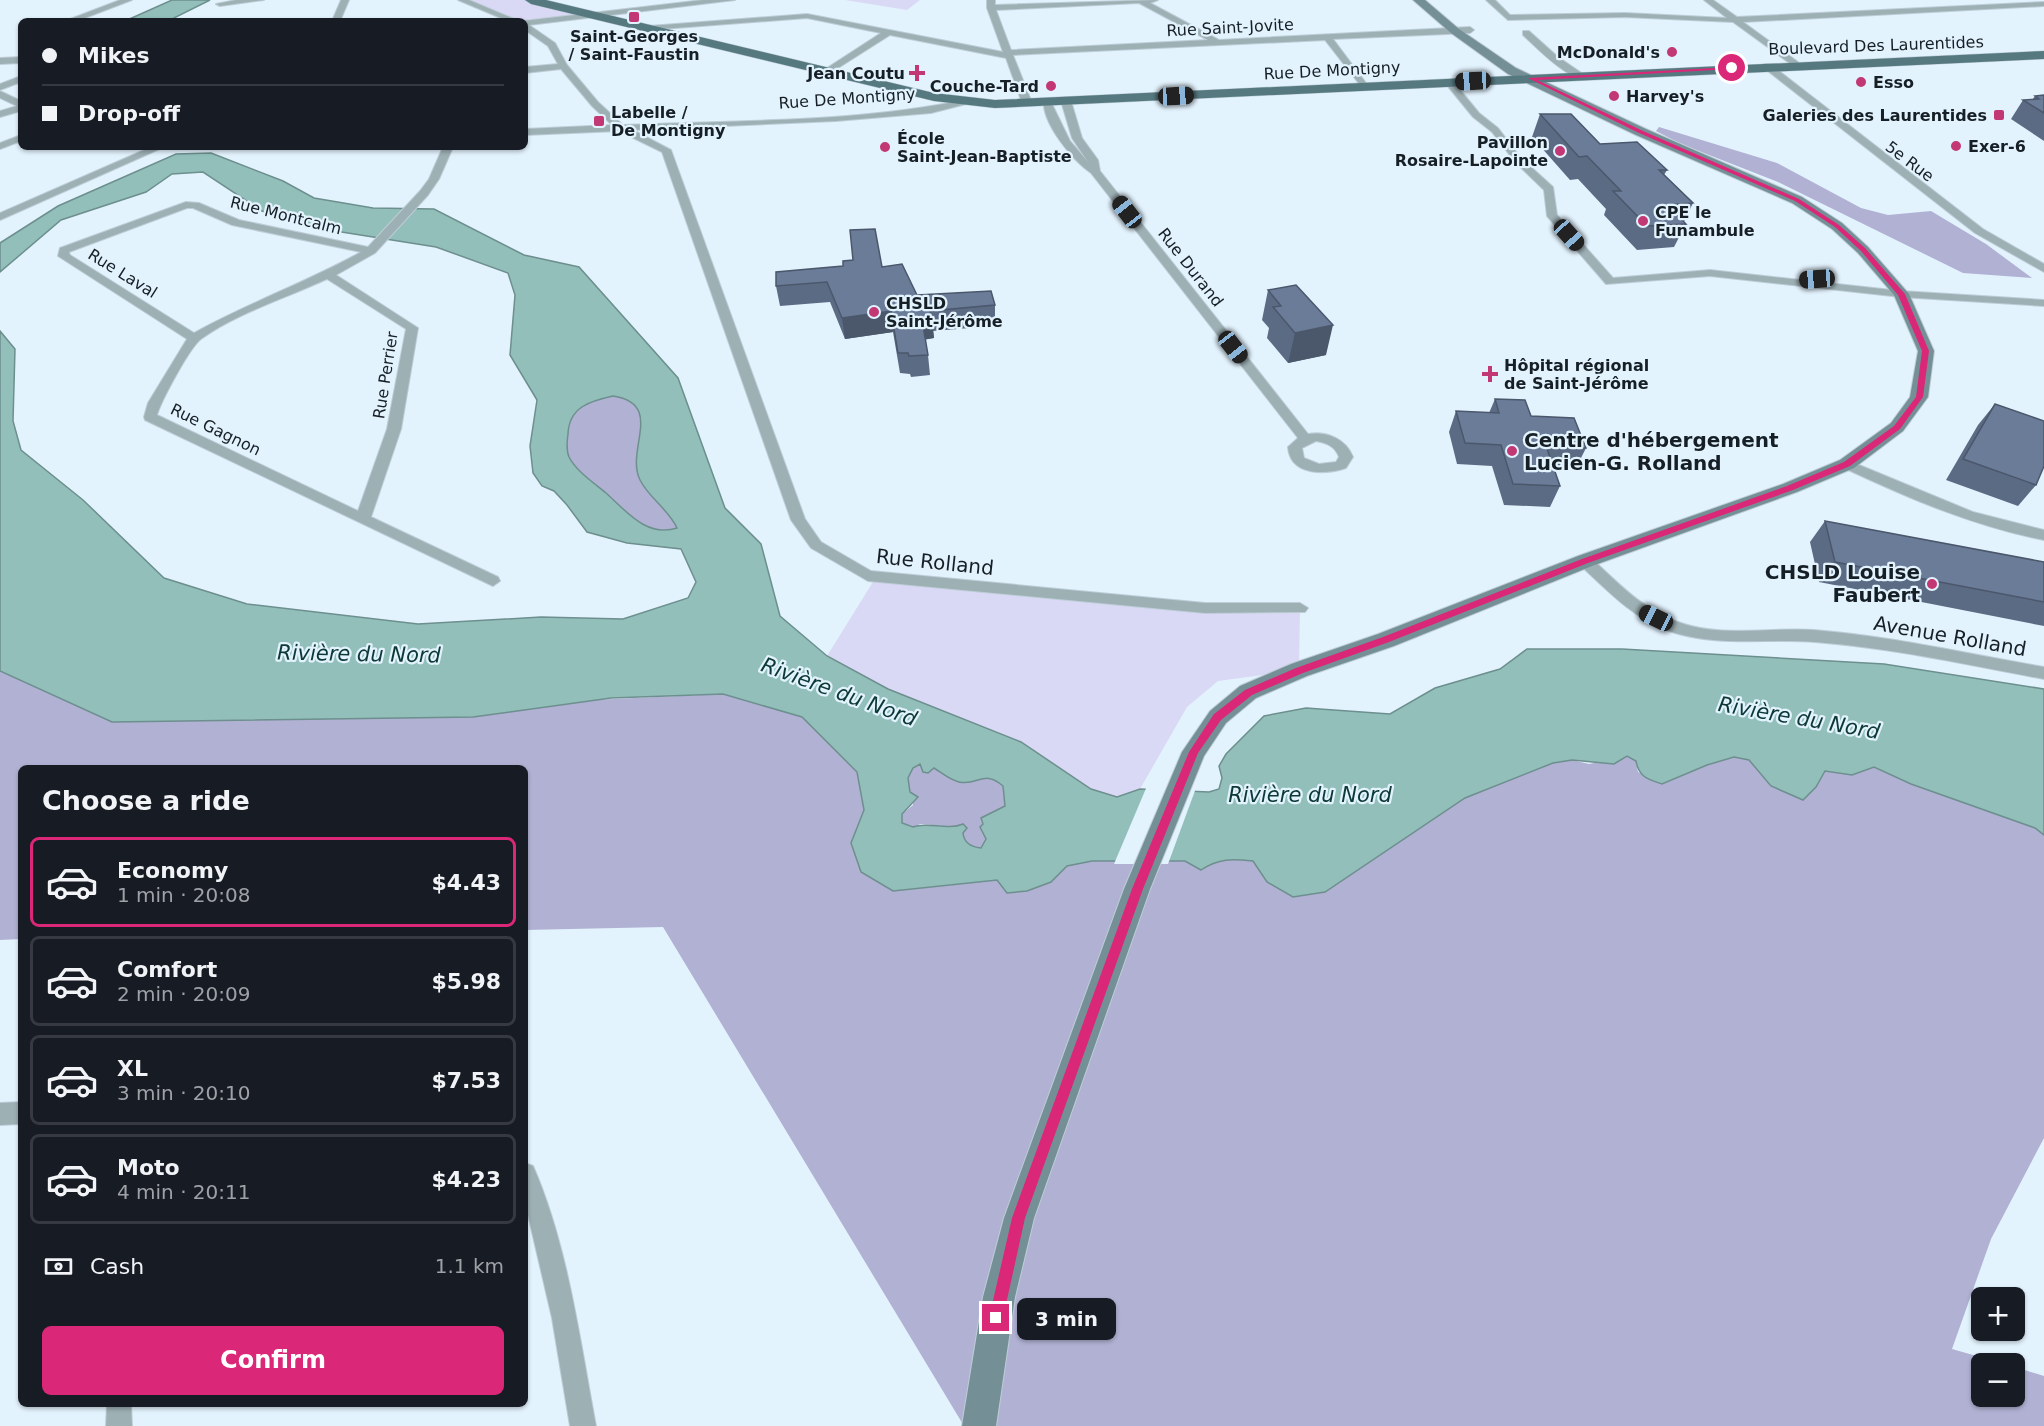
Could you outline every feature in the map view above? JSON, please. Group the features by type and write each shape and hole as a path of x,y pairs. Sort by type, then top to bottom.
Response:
{"main road":[{"path":"531,0 827,72 969,102"},
{"name":"Boulevard Des Laurentides","path":"1530,78 1795,64 2044,55"},
{"name":"Rue De Montigny","path":"969,102 1027,103 1530,78"}],"street":[{"path":"220,4 260,0"},
{"path":"337,18 345,0"},
{"path":"462,0 507,18"},
{"path":"528,24 590,14 731,0"},
{"path":"1019,0 1030,6"},
{"path":"1027,103 991,4 1030,6 1156,0 1236,42"},
{"path":"979,1426 999,1297 1018,1218 1137,889 1194,752 1218,717 1248,692 1585,561 1790,488 1847,464 1897,427 1919,397 1926,351 1897,288 1837,226 1797,200 1641,132 1512,70 1455,31 1418,0"},
{"path":"1434,0 1521,68 1530,78"},
{"path":"1490,0 1508,18 1625,15 1693,20 1735,20 2044,4"},
{"path":"1708,0 1795,64"},
{"path":"1927,0 1943,9"},
{"path":"77,18 121,1"},
{"path":"1140,1 1219,42"},
{"name":"Rue Saint-Jovite","path":"649,28 807,16 1008,55 1470,30"},
{"path":"1175,19 1187,16"},
{"path":"528,27 552,45 563,66 594,104 621,128 666,150"},
{"path":"827,72 889,32"},
{"path":"1526,33 1555,59 1580,76"},
{"path":"1327,37 1364,87"},
{"path":"0,61 18,60"},
{"path":"528,70 563,66"},
{"name":"5e Rue","path":"1773,66 1955,204 1990,229 2044,260"},
{"name":"5e Rue","path":"1773,66 1944,205 1979,231 2044,269"},
{"path":"0,87 18,80"},
{"path":"1449,82 1476,115 1495,130 1518,160 1549,189 1552,216 1610,282 1710,273 2044,303"},
{"path":"0,94 18,105"},
{"name":"Rue Durand","path":"1066,101 1077,138 1093,160 1095,171"},
{"name":"Rue De Montigny","path":"528,132 836,118 931,111 969,102"},
{"name":"Rue Durand","path":"1047,102 1063,140 1080,162 1095,171 1305,439"},
{"path":"0,114 18,108"},
{"name":"Rue Rolland","path":"663,127 666,150 798,520 816,545 868,576 1205,608 1300,608"},
{"path":"0,146 18,139"},
{"path":"0,217 152,150"},
{"name":"Rue Gagnon","path":"447,150 434,179 416,203 375,248 328,276 226,320 194,338 154,403 150,417 493,581"},
{"name":"Rue Montcalm","path":"195,205 236,223 375,248"},
{"name":"Rue Laval","path":"194,338 64,256 64,250 177,207 195,205"},
{"name":"Rue Perrier","path":"328,276 412,328 394,429 363,518"},
{"path":"1897,288 2044,291"},
{"path":"1847,464 1929,502 2020,531 2044,535"},
{"name":"Avenue Rolland","path":"1585,561 1638,609 1673,626 1752,637 1812,636 1871,643 2044,673"},
{"path":"0,1114 18,1113"},
{"path":"528,1181 535,1197 564,1318 582,1426"},
{"path":"119,1407 119,1426"}],"shaded area":[{"path":"466,0 527,0 590,14 528,20 508,18"},
{"path":"845,0 920,0 907,10"},
{"path":"1659,127 1777,163 1861,208 1888,215 1931,211 1986,244 2032,278 1963,273 1778,182 1681,144 1656,131"},
{"path":"613,396 628,401 637,408 640,418 637,468 640,480 677,528 656,529 638,521 581,472 569,457 567,440 572,417 589,403"},
{"path":"876,577 1205,608 1300,608 1299,670 1218,681 1187,707 1140,789 1117,797 1091,789 1021,742 888,689 827,656"},
{"path":"0,671 112,722 723,694 802,717 857,772 864,810 851,843 893,891 998,880 1007,892 1027,891 1051,882 1067,866 1092,861 1185,861 1201,870 1220,861 1232,860 1254,861 1267,882 1325,892 1465,798 1553,763 1572,760 1589,764 1627,756 1636,761 1638,772 1662,784 1719,761 1742,758 1753,763 1771,786 1816,787 1825,771 1852,775 1874,767 1911,784 2035,828 2044,835 2044,1138 1991,1239 1974,1287 1971,1287 1971,1295 1952,1349 1971,1354 1971,1407 2025,1407 2025,1370 2044,1376 2044,1426 964,1426 663,927 528,930 528,765 18,765 18,939 0,940"},
{"path":"920,764 935,768 959,782 988,779 1003,786 1005,806 981,819 986,839 981,848 969,845 956,827 920,824 915,827 902,823 902,814 913,805 913,794 908,789 910,774 913,768"}],"water":[{"path":"172,0 210,0 174,18 132,18"},
{"name":"Rivière du Nord","path":"211,153 283,181 314,198 373,208 434,209 524,255 579,267 678,378 725,508 761,544 780,616 827,656 888,689 1021,742 1091,789 1117,797 1140,789 1209,792 1219,789 1222,778 1219,766 1226,754 1264,716 1306,708 1390,714 1435,688 1500,669 1527,649 1622,649 1884,664 2044,689 2044,835 2035,828 1911,784 1874,767 1852,775 1825,771 1816,787 1803,800 1771,786 1749,760 1734,757 1707,765 1662,784 1644,777 1636,761 1627,756 1614,764 1572,760 1553,763 1465,798 1325,892 1293,897 1267,882 1253,861 1232,860 1220,861 1201,870 1185,861 1092,861 1067,866 1051,882 1027,891 1007,893 997,880 893,891 861,872 851,843 864,810 857,772 802,717 723,694 611,698 473,717 112,722 0,671 0,331 15,349 13,421 21,450 83,500 164,578 247,604 418,624 541,617 623,619 688,598 696,582 681,549 627,543 587,532 567,505 554,491 542,486 533,473 530,446 537,400 510,355 515,295 508,273 436,247 310,227 262,211 203,172 172,174 146,192 61,220 0,272 0,243 58,206 176,154","holes":["613,396 628,401 637,408 640,418 637,455 640,480 677,528 656,529 638,521 581,472 569,457 567,440 572,417 589,403","920,764 923,772 928,773 934,768 959,782 966,783 986,778 1003,786 1005,806 981,818 983,824 980,827 986,839 981,848 966,842 963,833 967,828 963,824 951,827 925,825 913,827 902,823 902,814 918,797 910,792 908,778 913,768"]}],"pier":[{"path":"1147,786 1196,788 1168,864 1114,864"}],"building":[{"path":"2044,95 2044,113 2023,100 2039,99 2035,96"},
{"path":"1540,114 1571,114 1600,144 1637,142 1667,170 1659,170 1693,203 1667,205 1686,224 1647,226 1613,191 1621,191 1587,156 1579,157"},
{"path":"875,229 882,267 902,264 917,295 991,291 995,305 930,311 932,317 922,319 928,355 909,356 908,353 898,353 891,311 842,318 827,282 776,286 776,272 843,266 843,261 853,260 850,230"},
{"path":"1296,285 1333,325 1295,333 1273,307 1281,306 1268,290"},
{"path":"1495,399 1525,400 1531,416 1574,418 1586,448 1546,446 1560,486 1513,484 1501,445 1465,443 1456,411 1499,413"},
{"path":"1995,404 2044,421 2044,466 2036,485 1963,459"},
{"path":"1825,521 2044,562 2044,602 1835,562"}],"place":[{"name":"Saint-Georges / Saint-Faustin","path":"634,17"},
{"name":"McDonald's","path":"1672,52"},
{"name":"Jean Coutu","path":"917,73"},
{"name":"Esso","path":"1861,82"},
{"name":"Couche-Tard","path":"1051,86"},
{"name":"Harvey's","path":"1614,96"},
{"name":"Galeries des Laurentides","path":"1999,115"},
{"name":"Labelle / De Montigny","path":"599,121"},
{"name":"Exer-6","path":"1956,146"},
{"name":"École Saint-Jean-Baptiste","path":"885,147"},
{"name":"Pavillon Rosaire-Lapointe","path":"1560,151"},
{"name":"CPE le Funambule","path":"1643,221"},
{"name":"CHSLD Saint-Jérôme","path":"874,312"},
{"name":"Hôpital régional de Saint-Jérôme","path":"1490,374"},
{"name":"Centre d'hébergement Lucien-G. Rolland","path":"1512,451"},
{"name":"CHSLD Louise Faubert","path":"1932,584"}],"route":[{"path":"996,1318 1018,1218 1137,889 1194,752 1218,717 1248,692 1299,670 1386,640 1585,561 1790,488 1847,464 1897,427 1919,397 1926,351 1901,294 1863,250 1837,226 1797,200 1641,132 1543,87 1530,78 1732,68"}]}
